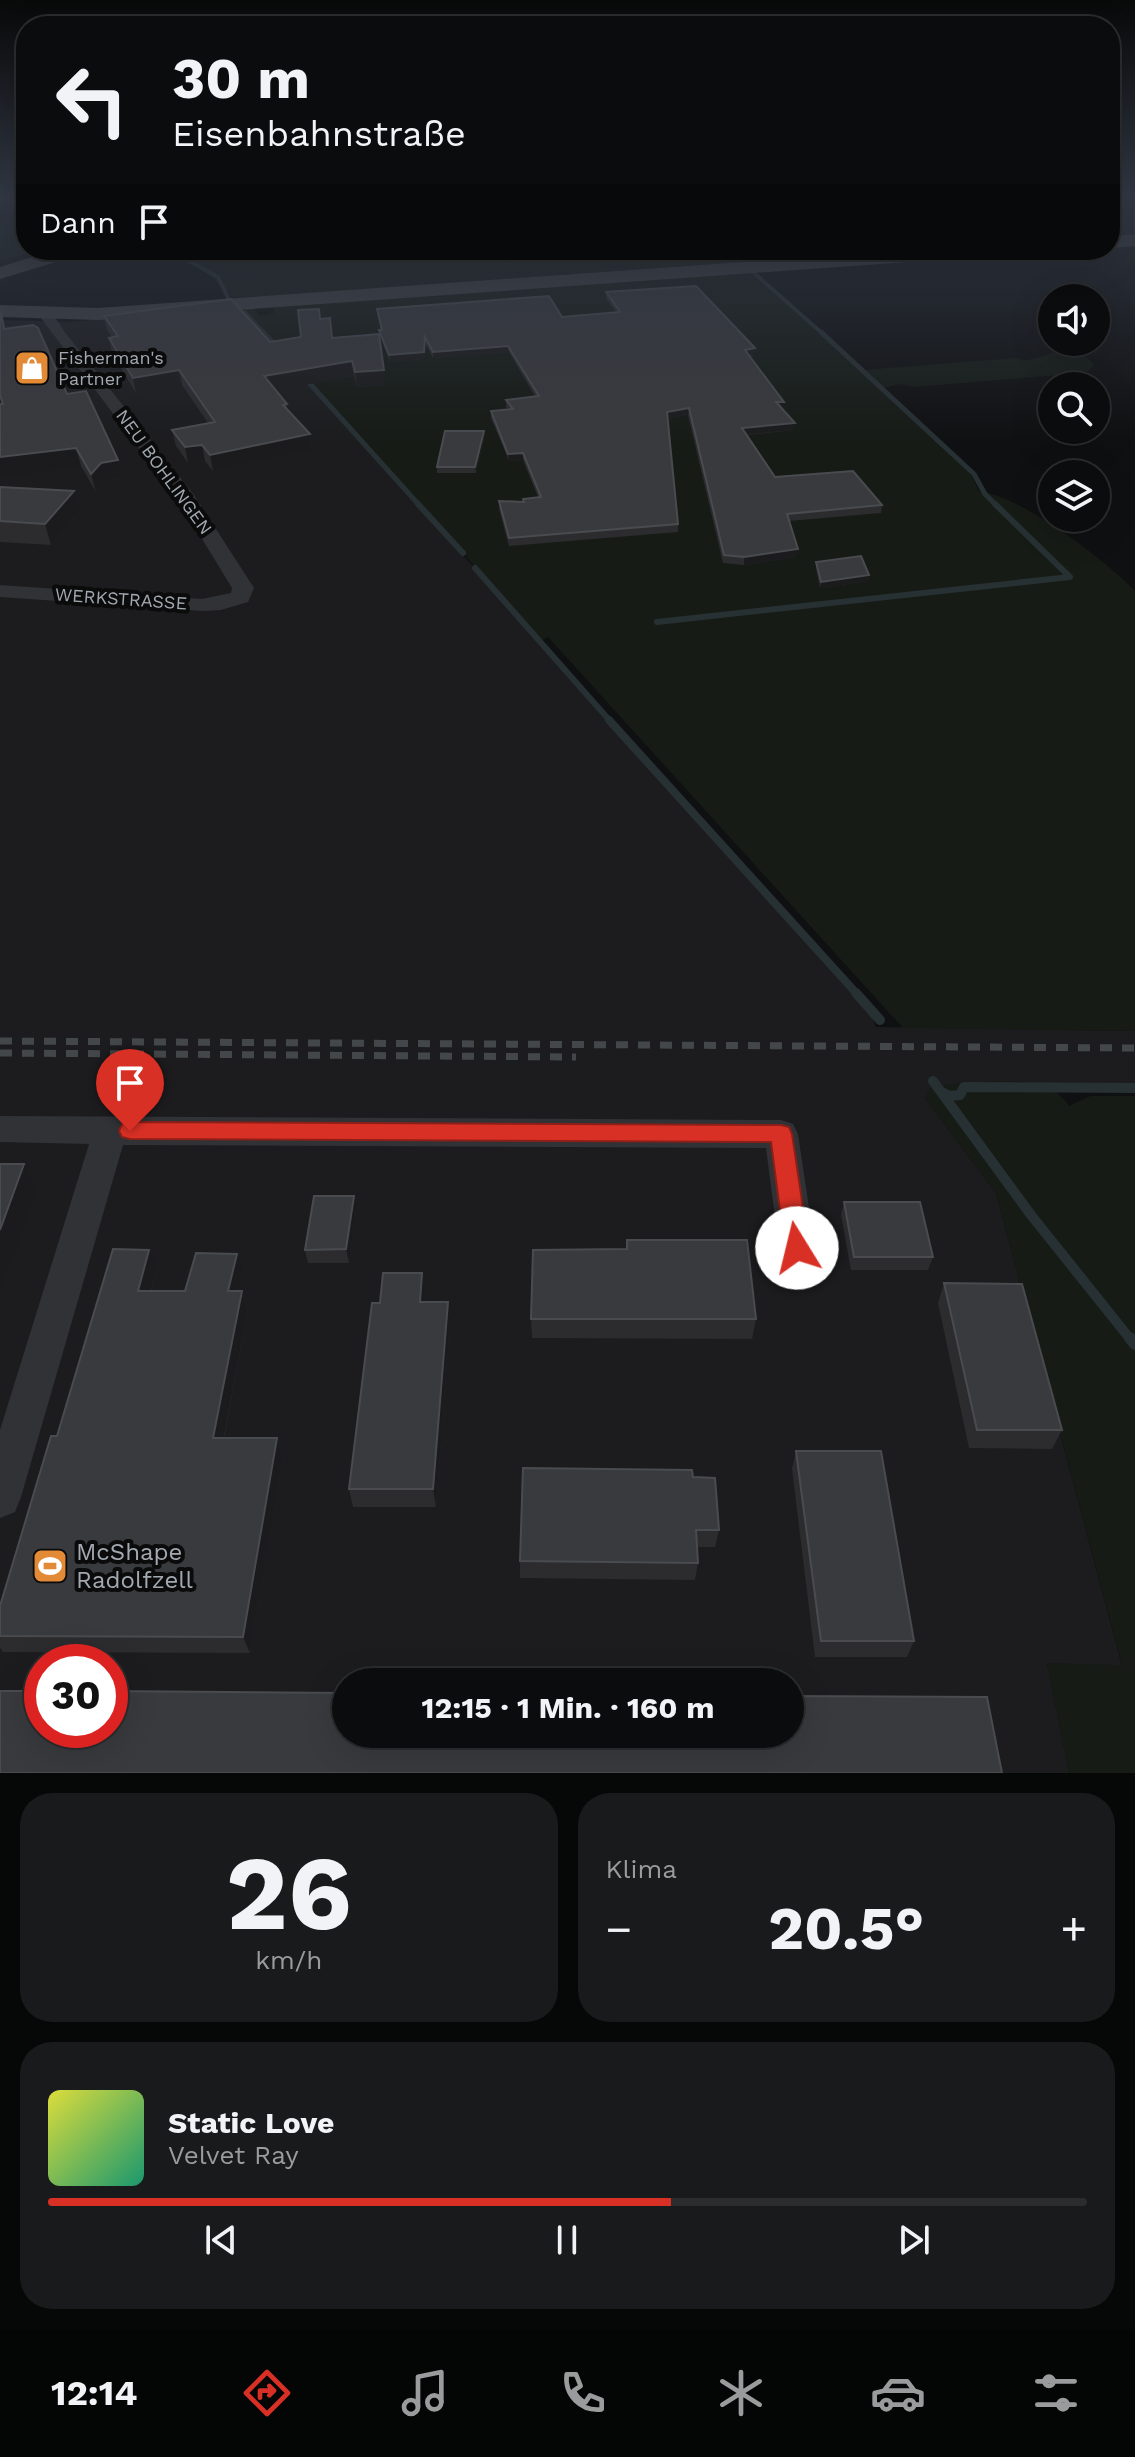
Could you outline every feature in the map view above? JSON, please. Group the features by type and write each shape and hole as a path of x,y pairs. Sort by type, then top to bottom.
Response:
{"main road":[{"path":"6,310 98,314 576,280"}],"street":[{"name":"NEU BOHLINGEN","path":"52,314 48,318 59,334 187,499 243,588 240,597"},
{"name":"WERKSTRASSE","path":"0,591 202,605 221,604 240,597"},
{"path":"0,1129 781,1134 797,1248"},
{"path":"0,1497 110,1131"}],"shaded area":[{"path":"214,280 498,280 247,298 230,297"},
{"path":"653,280 759,280 861,370 1015,358 1026,360 1041,356 1086,357 1094,365 1083,372 1038,372 1038,377 914,387 899,384 881,389 971,474 979,491 1038,516 1038,532 1063,532 1135,591 1135,1031 903,1028 548,637 538,642 463,553 245,312 237,309 253,308 260,316 274,313 273,306"},
{"path":"237,309 245,312 873,1012 875,1027 1135,1031 1135,1083 958,1083 925,1098 996,1193 1122,1666 1047,1663 1069,1773 0,1773 0,320 68,322"},
{"path":"958,1083 1034,1083 1060,1095 1069,1106 1090,1096 1135,1096 1135,1773 1069,1773 1047,1663 1122,1665 996,1193 925,1098 931,1087"}],"building":[{"path":"696,286 755,348 745,350 784,402 776,402 795,423 742,428 775,477 853,471 882,505 787,514 798,549 744,557 724,555 689,408 667,412 678,524 509,538 499,501 524,502 523,499 541,497 523,453 508,454 491,411 513,409 506,400 539,396 508,346 433,352 425,337 424,352 389,355 379,330 382,330 377,309 549,296 562,317 620,312 606,292"},
{"path":"231,299 270,342 301,337 298,310 319,309 320,319 330,318 332,338 379,334 384,370 355,372 352,361 264,376 287,404 283,405 310,434 210,455 202,445 185,447 172,430 215,422 179,370 133,378 109,338 118,336 104,316"},
{"path":"1,312 4,329 33,325 38,328 67,394 86,391 118,460 101,463 91,474 76,448 0,457 0,404 3,404 0,395"},
{"path":"445,431 484,431 475,467 437,467"},
{"path":"0,487 74,491 45,524 0,521"},
{"path":"861,556 869,575 821,582 816,562"},
{"path":"0,1164 24,1164 0,1230"},
{"path":"314,1196 354,1196 346,1249 305,1250"},
{"path":"844,1202 920,1202 933,1257 854,1257"},
{"path":"627,1240 747,1240 756,1319 531,1319 533,1250 627,1249"},
{"path":"113,1249 149,1250 138,1291 185,1291 196,1253 237,1254 228,1291 242,1291 213,1438 277,1438 243,1637 0,1636 0,1606 51,1436 57,1436"},
{"path":"383,1273 422,1273 420,1302 448,1302 433,1489 349,1489 372,1303 380,1303"},
{"path":"944,1283 1022,1284 1062,1430 977,1430"},
{"path":"796,1451 881,1451 914,1641 821,1641"},
{"path":"523,1468 692,1470 693,1477 715,1478 719,1530 696,1530 698,1563 520,1561"},
{"path":"0,1691 24,1691 24,1748 128,1748 128,1691 332,1693 332,1748 804,1748 804,1696 987,1697 1002,1773 0,1773"}],"waterway":[{"path":"219,280 228,298"},
{"path":"762,280 823,334"},
{"path":"245,312 265,334"},
{"path":"263,332 278,348"},
{"path":"821,332 974,474 985,494 995,504"},
{"path":"303,376 420,506"},
{"path":"418,504 463,553"},
{"path":"657,622 1070,577 995,504"},
{"path":"475,568 611,722"},
{"path":"609,720 858,995"},
{"path":"856,993 880,1020"},
{"path":"933,1081 1031,1215 1131,1340"},
{"path":"942,1092 949,1096 960,1095 964,1087 1135,1088"},
{"path":"1130,1338 1135,1344"}],"railway":[{"path":"0,1041 1135,1048"},
{"path":"0,1053 576,1057"}],"place":[{"name":"Fisherman's Partner","path":"32,368"},
{"name":"McShape Radolfzell","path":"50,1566"}],"route":[{"path":"130,1131 781,1134 797,1248"}]}
